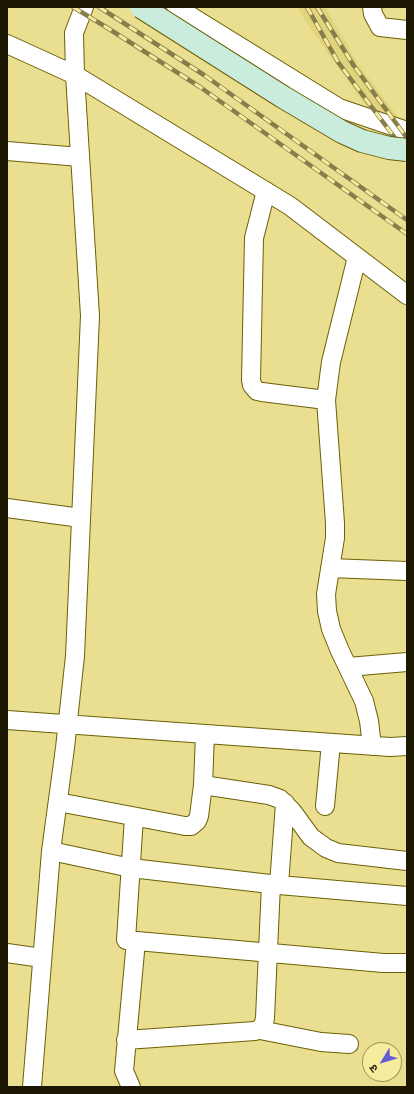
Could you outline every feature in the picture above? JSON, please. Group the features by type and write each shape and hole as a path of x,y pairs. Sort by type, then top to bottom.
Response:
{"street":[{"path":"32,1087 51,851 68,724 75,656 90,316 75,75 74,33 84,7"},
{"path":"141,7 283,97 342,132 362,141 390,148 407,150"},
{"path":"176,7 339,108 407,131"},
{"path":"372,7 373,14 380,27 407,30"},
{"path":"7,44 75,75 290,206 407,295"},
{"path":"7,151 80,158"},
{"path":"266,191 254,238 252,385 257,391 326,400"},
{"path":"357,257 331,362 326,400 335,523 335,538 326,594 327,612 331,629 364,701 369,720 372,746"},
{"path":"7,508 81,518"},
{"path":"330,568 407,571"},
{"path":"348,667 407,662"},
{"path":"7,720 372,746 407,746"},
{"path":"58,802 134,817 191,826 197,821 199,816 203,785 205,734"},
{"path":"325,806 331,743"},
{"path":"203,785 269,795 280,799 285,803 311,837 326,848 338,853 407,861"},
{"path":"260,1030 265,1024 268,953 285,803"},
{"path":"134,817 126,940 383,963 407,963"},
{"path":"51,851 131,868 275,884 407,896"},
{"path":"131,1087 124,1071 136,941"},
{"path":"7,953 42,958"},
{"path":"126,1040 260,1030 322,1042 349,1044"}],"shaded area":[{"path":"298,7 325,7 358,64 407,129 407,163 305,21"}],"railway":[{"path":"73,7 200,87 407,234"},
{"path":"99,7 204,75 407,220"},
{"path":"307,7 338,62 407,154"},
{"path":"317,7 354,66 407,138"}]}
